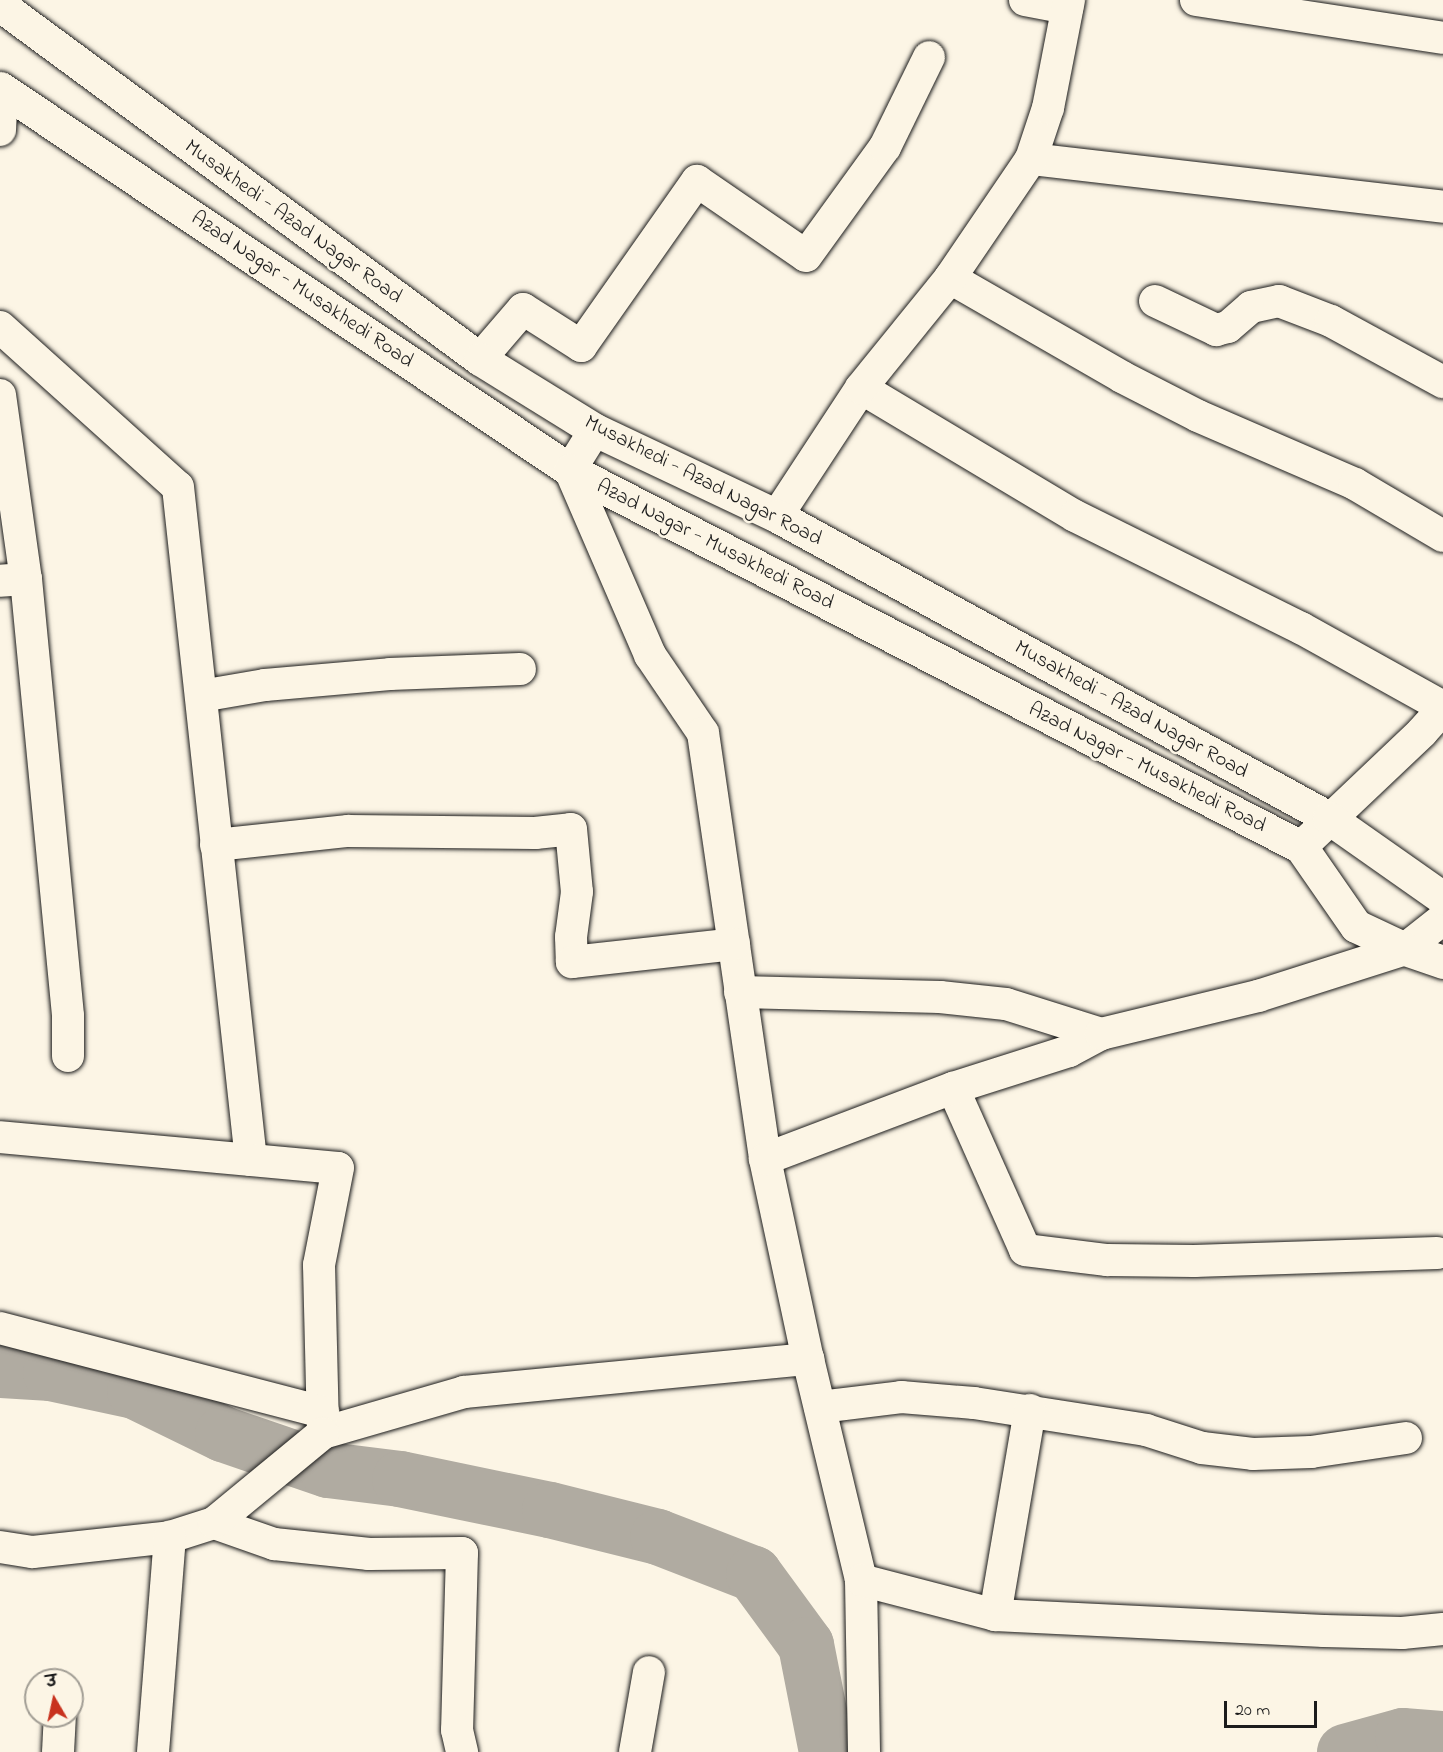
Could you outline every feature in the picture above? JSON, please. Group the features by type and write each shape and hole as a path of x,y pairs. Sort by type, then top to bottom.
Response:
{"main road":[{"name":"Musakhedi - Azad Nagar Road","path":"0,5 480,359 595,429 777,516 1329,818 1443,898"},
{"name":"Azad Nagar - Musakhedi Road","path":"1,89 570,470 1301,848 1356,927 1405,949 1443,962"}],"street":[{"path":"777,516 861,388 950,278 1031,159 1047,108 1068,4 1025,0"},
{"path":"1196,0 1443,38"},
{"path":"480,359 523,309 580,346 697,181 806,256 885,147 929,57"},
{"path":"0,130 1,89"},
{"path":"1031,159 1443,207"},
{"path":"950,278 1132,382 1198,416 1355,484 1443,536"},
{"path":"1155,301 1216,330 1228,327 1251,307 1279,301 1331,321 1443,382"},
{"path":"0,327 178,487 251,1160"},
{"path":"861,388 1075,516 1301,628 1443,708 1432,737 1329,818 1301,848"},
{"path":"0,395 13,580 68,1016 68,1056"},
{"path":"595,429 570,470 650,655 703,733 765,1159 808,1359 861,1580 864,1752"},
{"path":"201,696 265,685 390,674 520,669"},
{"path":"216,845 348,831 535,833 571,830 577,892 570,937 572,962 734,944"},
{"path":"765,1159 953,1088 1069,1051 1101,1034 1258,996 1405,949 1443,919"},
{"path":"740,992 940,997 1006,1004 1101,1034"},
{"path":"953,1088 1025,1250 1107,1260 1194,1261 1437,1253"},
{"path":"0,1137 338,1167 319,1266 319,1429"},
{"path":"0,1328 319,1429"},
{"path":"0,1547 33,1552 170,1537 214,1523 257,1487 319,1429 464,1392 808,1359"},
{"path":"820,1407 901,1397 1030,1410 1146,1430 1202,1448 1253,1454 1311,1452 1406,1438"},
{"path":"995,1615 1030,1410"},
{"path":"214,1523 274,1544 369,1554 462,1553 457,1730 462,1752"},
{"path":"153,1752 170,1537"},
{"path":"0,1573 33,1552"},
{"path":"861,1580 995,1615 1324,1631 1402,1633 1443,1629"},
{"path":"635,1752 649,1672"},
{"path":"58,1752 59,1728"}],"waterway":[{"path":"0,1370 51,1373 135,1391 223,1434 328,1470 400,1479 550,1510 658,1537 754,1574 806,1645 827,1752"},
{"path":"1345,1752 1403,1736 1443,1739"}]}
